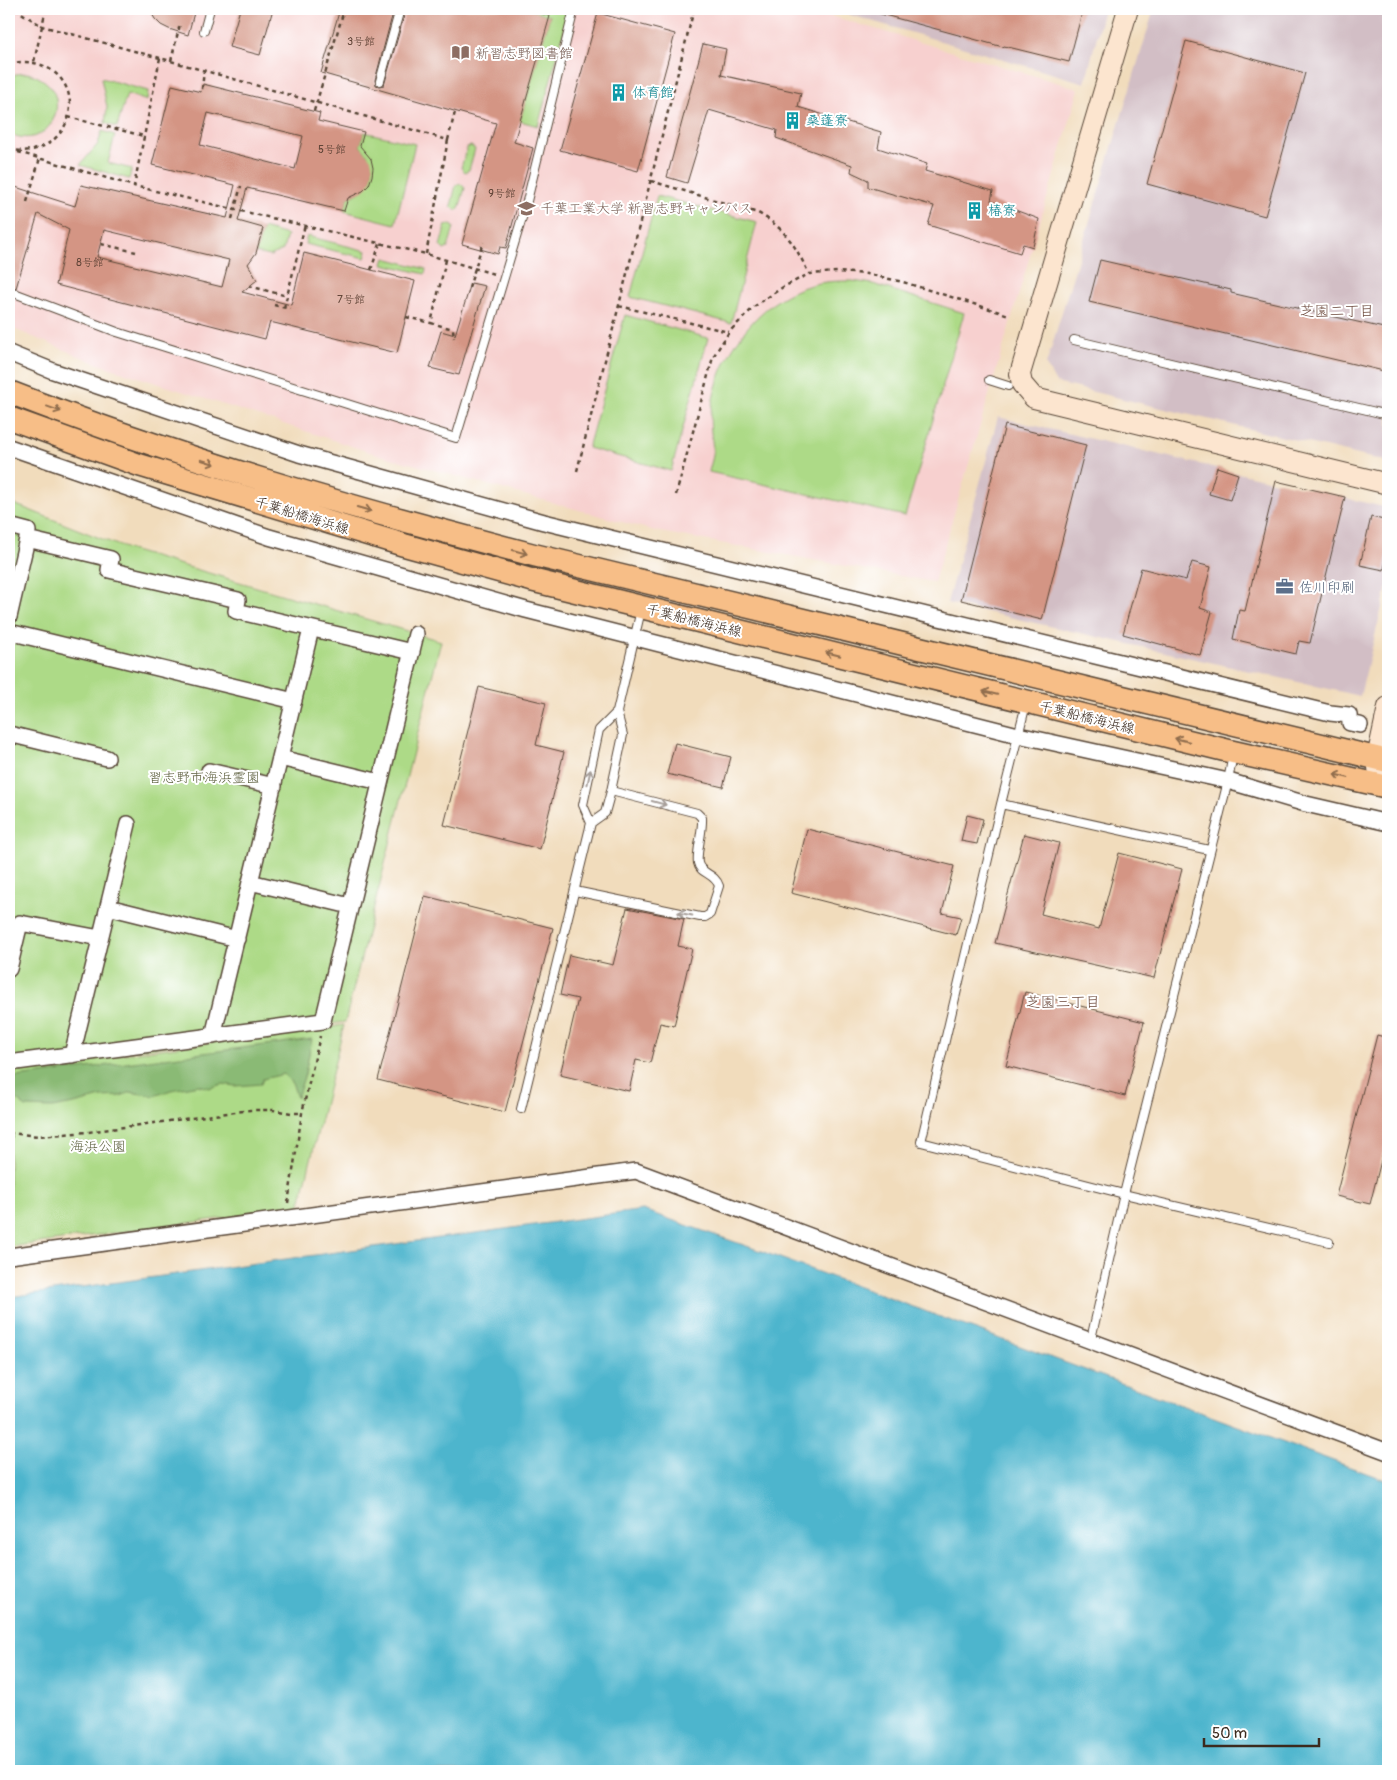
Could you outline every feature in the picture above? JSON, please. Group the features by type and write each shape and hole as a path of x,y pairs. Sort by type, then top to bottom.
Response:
{"main road":[{"name":"千葉船橋海浜線","path":"9,392 140,441 422,527 1384,773"},
{"name":"千葉船橋海浜線","path":"9,418 139,465 277,508 531,580 1233,752 1384,773"}],"street":[{"path":"1128,9 1020,374 1022,384 1034,398 1388,484"},
{"path":"9,353 52,371 300,454 544,522 1311,708 1349,715 1350,723 1360,725"},
{"path":"9,448 269,537 526,610 635,636 1018,735 1228,781 1306,804 1388,823"},
{"path":"9,526 28,531 9,617"},
{"path":"27,539 111,559 109,570 238,600 236,611 412,652"},
{"path":"213,1036 311,628"},
{"path":"9,632 294,701"},
{"path":"9,1064 323,1021 416,634"},
{"path":"1384,773 1388,707"},
{"path":"9,734 108,758"},
{"path":"280,758 380,782"},
{"path":"209,771 274,786"},
{"path":"72,1055 128,824"},
{"path":"250,882 350,906"},
{"path":"108,907 237,939"},
{"path":"9,969 12,938 20,923 100,938"},
{"path":"9,1256 636,1171 1388,1452"}],"lane":[{"path":"204,31 210,9"},
{"path":"9,292 117,332 456,438 527,202 574,9"},
{"path":"380,81 399,13"},
{"path":"1074,340 1388,416"},
{"path":"989,380 1008,386"},
{"path":"591,823 605,813 611,790 622,735 618,712 641,607"},
{"path":"1027,702 921,1142 1124,1194 1329,1242"},
{"path":"521,1109 591,823 583,805 598,730 618,712"},
{"path":"1091,1340 1124,1194 1209,850 1228,781 1233,752"},
{"path":"574,891 700,917 710,914 719,886 715,878 702,870 698,863 702,818 697,813 611,790"},
{"path":"1001,804 1209,850"}],"path":[{"path":"15,9 42,26 448,140"},
{"path":"34,62 46,9"},
{"path":"370,9 399,13"},
{"path":"577,471 694,9"},
{"path":"314,112 344,10"},
{"path":"171,61 180,24"},
{"path":"134,186 160,58"},
{"path":"9,64 19,61 34,62 48,67 59,76 66,89 70,103 68,118 62,131 52,142 40,149 25,151 9,149"},
{"path":"202,89 204,70"},
{"path":"426,254 455,112"},
{"path":"68,118 144,136"},
{"path":"9,149 134,186 426,254 505,277"},
{"path":"27,202 40,158"},
{"path":"651,181 758,213 773,221 794,244 809,274"},
{"path":"232,219 241,186"},
{"path":"284,308 305,225"},
{"path":"469,288 483,242"},
{"path":"371,270 380,243"},
{"path":"101,244 136,252"},
{"path":"431,323 446,260"},
{"path":"676,495 713,357 729,332 755,306 783,288 809,274 837,272 867,274 902,282 1009,315"},
{"path":"250,286 287,296"},
{"path":"274,306 290,309"},
{"path":"619,306 729,332"},
{"path":"406,317 453,329 454,338"},
{"path":"285,1219 302,1113 321,1034 311,1036"},
{"path":"9,1133 39,1136 88,1132 250,1110 302,1113"},
{"path":"9,1138 16,1134"}],"shaded area":[{"name":"千葉工業大学 新習志野キャンパス","path":"9,9 807,9 1079,89 934,582 655,531 376,454 101,365 9,327"},
{"path":"830,9 1104,9 1085,83"},
{"path":"1154,9 1388,9 1388,462 1056,383 1046,365"},
{"path":"998,417 1388,508 1388,583 1360,696 947,603"}],"green space":[{"path":"526,9 570,9 538,126 520,121 550,16"},
{"path":"27,73 44,81 53,92 57,104 54,117 48,128 37,135 24,138 9,133 9,78 16,74"},
{"path":"101,78 148,91 147,101 127,94 117,127 105,123 107,107"},
{"path":"102,131 115,135 108,163 132,169 129,179 80,165 98,144"},
{"path":"364,132 415,144 395,224 344,211 348,198 364,189 372,176 371,161 360,146"},
{"path":"471,146 475,149 469,170 465,172 461,168 467,147"},
{"path":"461,184 465,188 459,209 455,210 451,206 456,185"},
{"path":"657,196 757,222 731,323 630,297"},
{"path":"450,224 454,227 448,248 444,250 440,246 446,225"},
{"path":"263,228 287,235 283,250 270,256 256,253"},
{"path":"307,236 367,251 365,258 305,244"},
{"path":"385,258 426,269 425,274 383,264"},
{"path":"837,281 873,284 964,313 905,516 709,472 713,453 710,422 715,392 721,371 743,334 773,304 791,293 811,285"},
{"path":"625,315 708,338 671,471 588,448"},
{"name":"習志野市海浜霊園","path":"9,502 130,550 441,641 345,1022 9,1067"},
{"name":"海浜公園","path":"344,1025 299,1208 9,1247 9,1069"},
{"path":"312,1039 305,1074 297,1098 293,1085 284,1074 263,1079 261,1084 235,1086 223,1084 209,1088 198,1085 171,1090 154,1096 130,1092 121,1096 101,1097 52,1108 26,1107 9,1094 9,1078"}],"water":[{"path":"643,1210 758,1250 1388,1481 1388,1771 9,1771 9,1297"}],"building":[{"path":"149,9 195,9 188,35 161,25"},
{"path":"240,9 273,9 260,55 229,47"},
{"path":"340,9 394,9 375,80 376,85 379,86 384,85 406,9 526,9 550,16 514,142 533,148 506,248 500,247 498,254 462,244 496,123 321,73"},
{"path":"878,9 1083,9 1069,62 1003,47 877,13"},
{"name":"体育館","path":"598,13 675,34 638,171 560,150"},
{"path":"1186,41 1305,73 1265,216 1147,184"},
{"name":"桑蓬寮","path":"703,44 726,49 721,75 801,93 798,107 881,132 878,148 927,164 925,171 993,191 991,201 1039,219 1033,247 1023,244 1020,253 928,225 934,206 868,187 868,180 851,172 852,165 776,138 777,130 709,110 687,183 667,177"},
{"path":"203,84 320,113 318,121 364,132 360,146 371,159 372,176 369,185 363,191 348,198 344,211 247,188 238,221 263,228 256,253 248,264 257,280 242,292 291,305 304,253 415,281 397,353 270,322 265,339 56,285 69,230 38,214 16,288 9,285 9,185 75,206 81,185 227,218 235,185 152,165 172,85 201,92","holes":["208,113 303,136 295,169 200,145","104,230 229,260 222,287 97,257"]},
{"path":"1100,260 1231,290 1231,293 1388,329 1388,372 1089,302"},
{"path":"471,283 485,286 459,375 430,368 441,331 455,335"},
{"path":"1005,425 1086,445 1042,620 961,600"},
{"path":"1217,467 1238,474 1230,500 1209,494"},
{"path":"1276,481 1345,497 1310,643 1299,641 1296,654 1233,639 1239,610 1245,611"},
{"path":"1371,517 1388,521 1388,551 1384,570 1360,565"},
{"path":"1192,562 1211,567 1200,608 1212,612 1200,655 1123,634 1141,568 1186,580"},
{"path":"479,687 546,703 536,745 564,752 540,849 444,825"},
{"path":"675,743 731,757 723,787 667,774"},
{"path":"967,815 983,819 977,844 961,841"},
{"path":"807,829 954,866 942,913 961,917 956,935 791,893"},
{"path":"1024,834 1059,843 1041,914 1099,929 1119,853 1182,869 1154,978 995,943"},
{"path":"425,896 553,928 505,1112 378,1080"},
{"path":"627,908 684,919 678,946 692,949 674,1026 660,1023 650,1063 636,1060 629,1091 560,1075 578,999 560,995 569,955 613,965"},
{"path":"1025,992 1144,1022 1125,1096 1006,1066"},
{"path":"1377,1035 1388,1038 1388,1133 1370,1204 1336,1196"}],"place":[{"name":"新習志野図書館","path":"461,53"},
{"name":"体育館","path":"618,92"},
{"name":"桑蓬寮","path":"792,120"},
{"name":"千葉工業大学 新習志野キャンパス","path":"526,208"},
{"name":"椿寮","path":"974,210"},
{"name":"佐川印刷","path":"1285,587"}],"district":[{"name":"芝園二丁目","path":"1337,311"},
{"name":"芝園三丁目","path":"1063,1002"}]}
